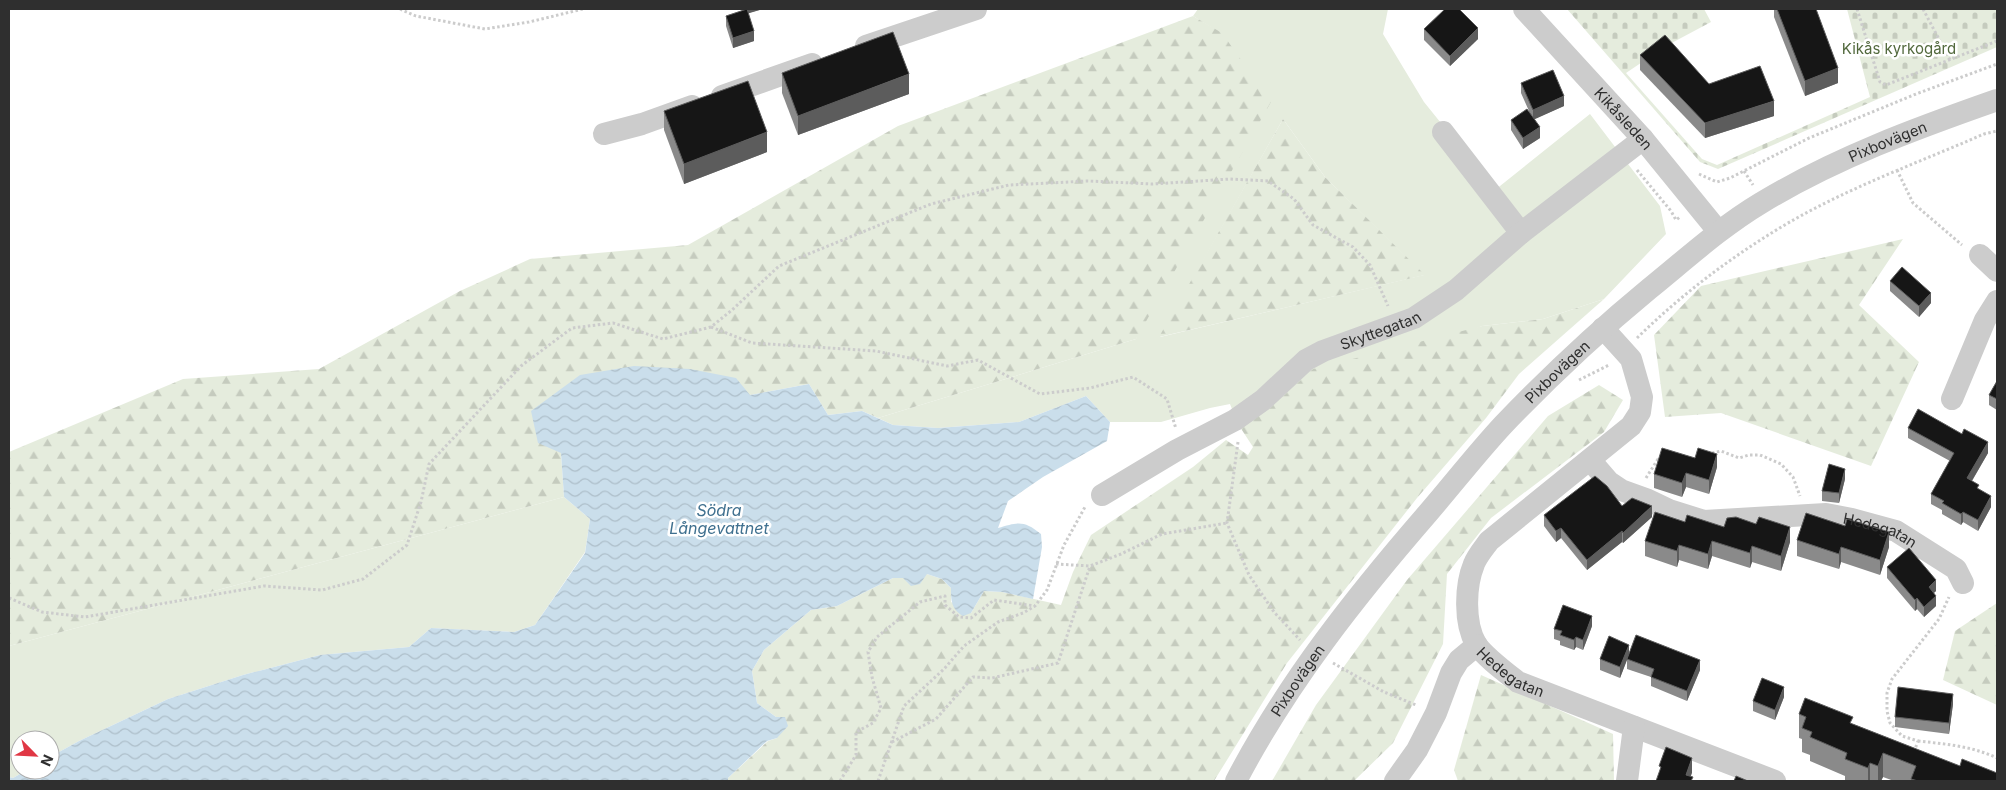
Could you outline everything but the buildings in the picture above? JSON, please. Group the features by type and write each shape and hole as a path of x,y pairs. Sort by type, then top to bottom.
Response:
{"street":[{"path":"604,134 642,124 840,54 939,14 976,9"},
{"name":"Kikåsleden","path":"1524,9 1643,139 1718,231"},
{"name":"Pixbovägen","path":"1236,781 1277,710 1320,647 1381,567 1503,426 1603,328 1718,231 1763,202 1826,169 1902,134 1997,100"},
{"path":"1443,132 1521,234"},
{"name":"Skyttegatan","path":"1102,495 1177,450 1225,426 1263,400 1306,360 1323,351 1414,318 1456,290 1521,234 1643,139"},
{"path":"1980,255 1997,271"},
{"path":"1952,399 1985,320 1997,301"},
{"name":"Hedegatan","path":"1603,328 1634,346 1631,359 1642,397 1640,412 1631,426 1489,541 1475,562 1469,579 1466,610 1476,645 1490,660 1518,682 1775,781"},
{"name":"Hedegatan","path":"1590,460 1609,482 1621,490 1669,510 1704,521 1826,514 1896,531 1956,569 1963,582"},
{"path":"1395,781 1417,750 1436,713 1451,672 1459,660 1476,645"},
{"path":"1627,781 1634,727"}],"path":[{"path":"400,9 416,16 485,29 529,22 583,9"},
{"path":"1857,9 1880,82 1886,85 1997,42"},
{"path":"1923,9 1950,60"},
{"path":"1697,172 1717,182 1730,178 1817,135 1916,94 1997,64"},
{"path":"1575,382 1607,368 1634,346 1642,334 1706,277 1778,229 1830,201 1898,170 1984,134 1997,131"},
{"path":"1898,170 1913,203 1962,244 1980,255"},
{"path":"9,598 42,612 85,617 264,586 322,590 363,579 407,546 421,502 429,464 522,366 572,328 613,323 663,340 711,327 779,266 930,204 1009,185 1088,181 1153,184 1230,179 1268,181 1294,199 1313,225 1353,247 1370,265 1394,325"},
{"path":"711,327 752,343 876,351 947,366 978,360 1040,394 1090,388 1133,377 1167,399 1175,426 1177,450"},
{"path":"1634,346 1642,334"},
{"path":"1225,426 1238,441 1227,523 1249,575 1274,612 1301,641"},
{"path":"1711,453 1721,451 1740,458 1749,455 1760,456 1781,464 1793,477 1808,515"},
{"path":"1635,495 1658,459 1666,455"},
{"path":"878,781 904,706 944,670 964,646 998,622 1023,613 1035,606 1047,590 1064,545 1083,508 1102,495"},
{"path":"1056,564 1090,566 1121,554 1162,534 1227,523"},
{"path":"892,742 936,719 973,677 992,678 1058,663 1090,566"},
{"path":"1963,582 1951,593 1939,619 1892,679 1887,693 1887,711 1890,723 1902,736 1918,741 1964,747 1984,752 1997,758"},
{"path":"840,781 856,755 856,732 873,723 880,708 868,652 877,637 920,602 945,596 946,605 959,617 971,618 994,600 1035,606"},
{"path":"1332,662 1384,692 1436,713"},
{"path":"1912,757 1918,741"}],"green space":[{"path":"1198,9 1388,9 1383,34 1424,102 1495,190 1590,114 1660,206 1666,234 1604,299 1543,319 1482,326 1238,424 1230,404 1161,422 1110,422 1086,396 1019,422 938,428 893,425 878,418 1136,339 1222,34 1193,16","holes":["1283,119 1325,177 1424,275 1160,337"]},
{"name":"Kikås kyrkogård","path":"1567,9 1704,9 1711,22 1666,46 1626,73 1702,159 1717,165 1870,97 1847,9 1997,9 1997,47 1718,169 1700,162"},
{"path":"1193,16 1222,33 1271,102 1136,339 878,418 862,411 828,415 809,384 750,395 561,453 564,497 9,646 9,452 183,379 319,369 460,291 530,259 688,245 898,126"},
{"path":"1283,119 1325,177 1425,275 1159,337"},
{"path":"1903,239 1859,305 1919,362 1871,466 1721,413 1665,417 1654,335 1701,286"},
{"path":"1604,299 1519,374 1486,418 1417,498 1287,663 1214,781 728,781 728,778 768,741 777,738 776,717 757,703 752,671 764,650 811,610 837,606 893,578 927,574 942,579 951,588 951,602 971,613 984,591 1002,592 1061,605 1073,572 1091,535 1193,467 1226,440 1248,455 1253,447 1238,424 1267,411 1313,369 1482,326 1543,319"},
{"path":"1599,385 1623,400 1604,432 1491,518 1447,574 1443,644 1393,743 1354,781 1272,781 1316,705 1407,580 1548,416"},
{"path":"564,497 590,519 585,552 535,625 514,632 431,628 409,647 320,655 243,675 168,699 60,751 60,730 10,730 10,777 9,646"},
{"path":"1997,603 1997,705 1943,680 1955,631"},
{"path":"1481,675 1613,734 1614,781 1458,781 1454,770"}],"water":[{"name":"Södra Långevattnet","path":"634,366 690,369 736,378 750,395 809,384 828,415 862,411 893,425 938,428 1019,422 1086,396 1110,422 1107,441 1043,477 1008,501 998,528 1011,524 1025,524 1041,534 1042,547 1033,599 1002,592 984,591 971,613 963,616 954,607 951,588 942,579 927,574 920,584 911,586 903,578 893,578 837,606 811,610 764,650 752,671 757,703 776,717 785,717 788,726 777,738 767,741 728,778 728,781 9,781 9,777 10,780 60,780 60,751 168,699 243,675 320,655 409,647 431,628 514,632 535,625 585,553 590,519 564,497 561,453 538,443 531,411 580,375"}]}
